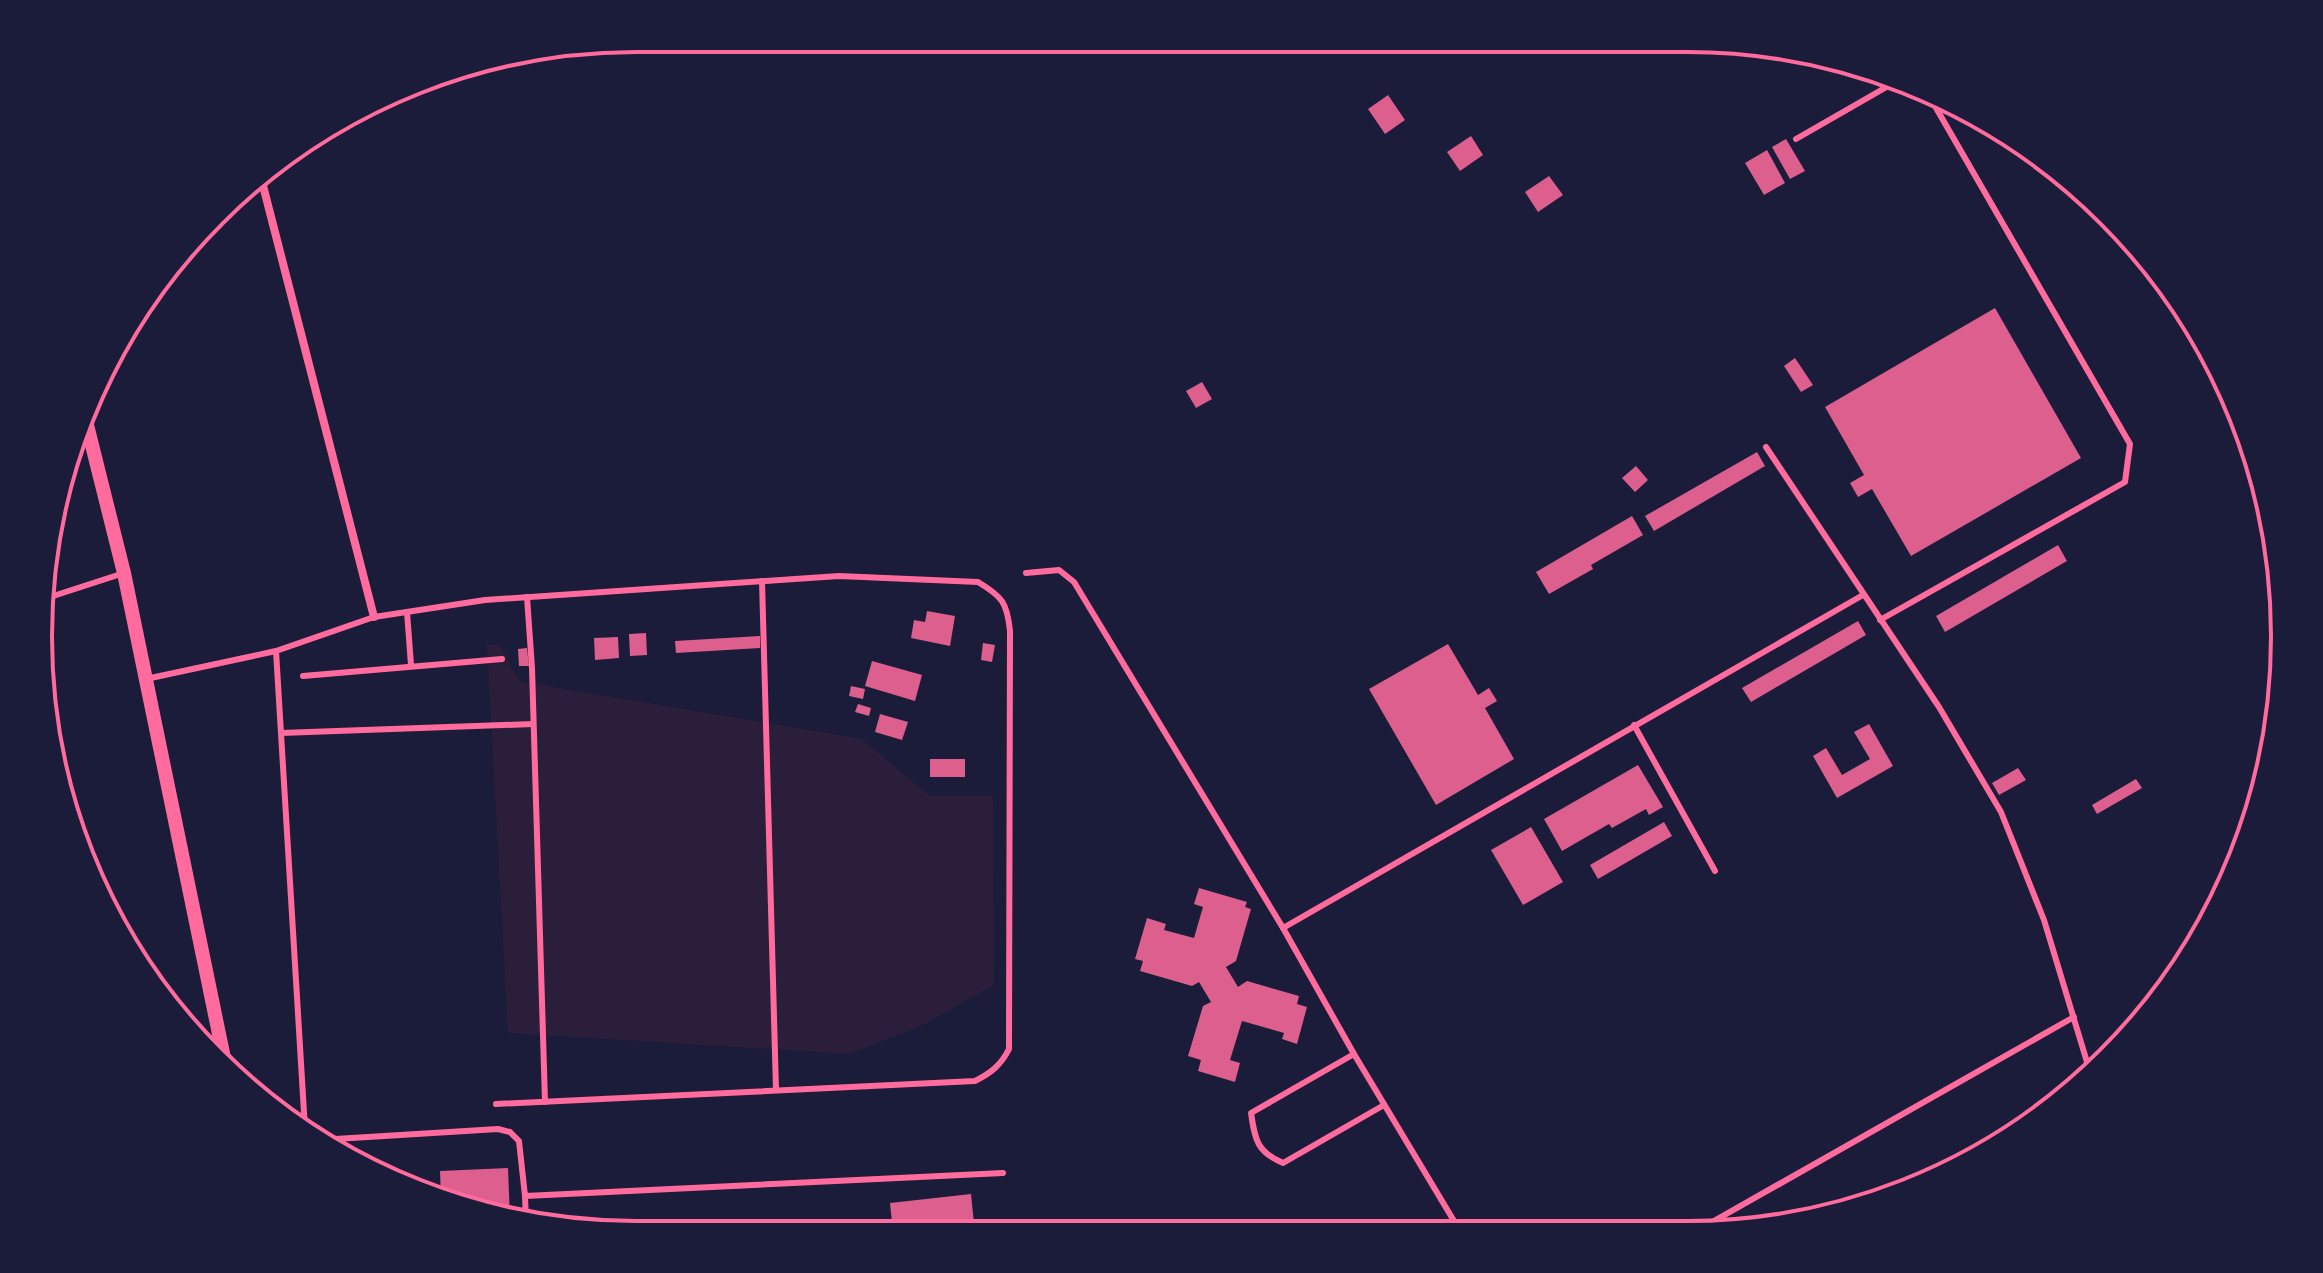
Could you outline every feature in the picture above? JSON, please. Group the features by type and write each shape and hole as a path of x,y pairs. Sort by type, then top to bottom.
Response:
{"street":[{"path":"263,187 374,617"},
{"path":"89,433 124,573 222,1049"}],"lane":[{"path":"1796,139 1886,87"},
{"path":"1880,620 2125,482 2130,444 1936,108"},
{"path":"1766,447 1939,707 2001,812 2044,920 2087,1062"},
{"path":"1026,573 1059,570 1074,582 1283,928 1454,1221"},
{"path":"53,596 124,573"},
{"path":"146,679 276,651 374,617 485,600 839,576 978,582 1008,606 1009,1049 993,1072 975,1081 496,1104"},
{"path":"762,581 776,1090"},
{"path":"1283,928 1863,595"},
{"path":"527,597 545,1102"},
{"path":"407,612 411,665"},
{"path":"276,651 304,1116"},
{"path":"303,676 502,659"},
{"path":"281,733 533,724"},
{"path":"1634,725 1715,871"},
{"path":"1715,1220 2074,1017"},
{"path":"1354,1054 1251,1113 1255,1137 1265,1155 1283,1163 1384,1105"},
{"path":"338,1139 498,1129 510,1132 519,1141 526,1211"},
{"path":"525,1196 1003,1173"}],"shaded area":[{"path":"487,644 500,645 519,681 862,739 930,796 993,796 994,985 919,1027 850,1054 508,1033"}],"building":[{"path":"1388,95 1405,120 1385,134 1368,109"},
{"path":"1471,136 1483,155 1460,171 1447,152"},
{"path":"1786,139 1805,171 1790,179 1772,147"},
{"path":"1767,150 1785,183 1764,195 1745,163"},
{"path":"1549,176 1563,195 1538,212 1525,192"},
{"path":"1995,308 2081,458 1911,556 1872,489 1858,497 1850,483 1864,475 1825,407"},
{"path":"1795,358 1813,385 1801,392 1784,366"},
{"path":"1202,382 1212,399 1196,408 1186,391"},
{"path":"1757,452 1765,466 1654,531 1645,516"},
{"path":"1636,466 1648,480 1635,492 1622,478"},
{"path":"1632,516 1643,535 1549,594 1536,572"},
{"path":"2058,545 2067,561 1945,632 1936,616"},
{"path":"927,611 955,616 950,646 911,638 914,620 925,622"},
{"path":"1858,621 1866,635 1751,702 1742,688"},
{"path":"646,633 647,655 630,656 629,634"},
{"path":"760,636 760,648 676,653 675,641"},
{"path":"618,637 619,658 595,660 594,638"},
{"path":"983,643 995,645 992,662 981,660"},
{"path":"1448,644 1478,695 1489,688 1497,701 1485,708 1514,759 1436,805 1369,689"},
{"path":"527,648 529,666 519,666 518,649"},
{"path":"872,661 922,675 915,701 865,686"},
{"path":"851,686 865,689 863,699 849,696"},
{"path":"858,704 871,708 869,716 855,712"},
{"path":"880,714 908,722 902,740 875,732"},
{"path":"1869,724 1893,766 1837,798 1813,756 1826,748 1842,775 1870,759 1854,732"},
{"path":"930,759 965,759 965,777 930,777"},
{"path":"1638,765 1663,807 1649,815 1646,809 1612,828 1609,824 1562,851 1544,819"},
{"path":"2018,768 2026,780 1999,795 1992,783"},
{"path":"2136,779 2142,788 2097,814 2092,805"},
{"path":"1664,822 1672,836 1598,879 1590,865"},
{"path":"1531,827 1563,882 1523,905 1491,850"},
{"path":"1199,888 1247,902 1245,907 1251,909 1236,961 1226,967 1238,987 1247,981 1299,996 1297,1004 1307,1007 1297,1044 1282,1039 1284,1033 1242,1021 1230,1060 1240,1063 1235,1082 1198,1071 1201,1060 1188,1056 1203,1006 1211,1002 1199,982 1192,986 1140,971 1143,961 1135,959 1147,918 1166,924 1164,930 1194,938 1203,907 1194,904"},
{"path":"508,1168 510,1207 441,1187 440,1171"},
{"path":"971,1194 974,1221 892,1221 890,1203"}]}
